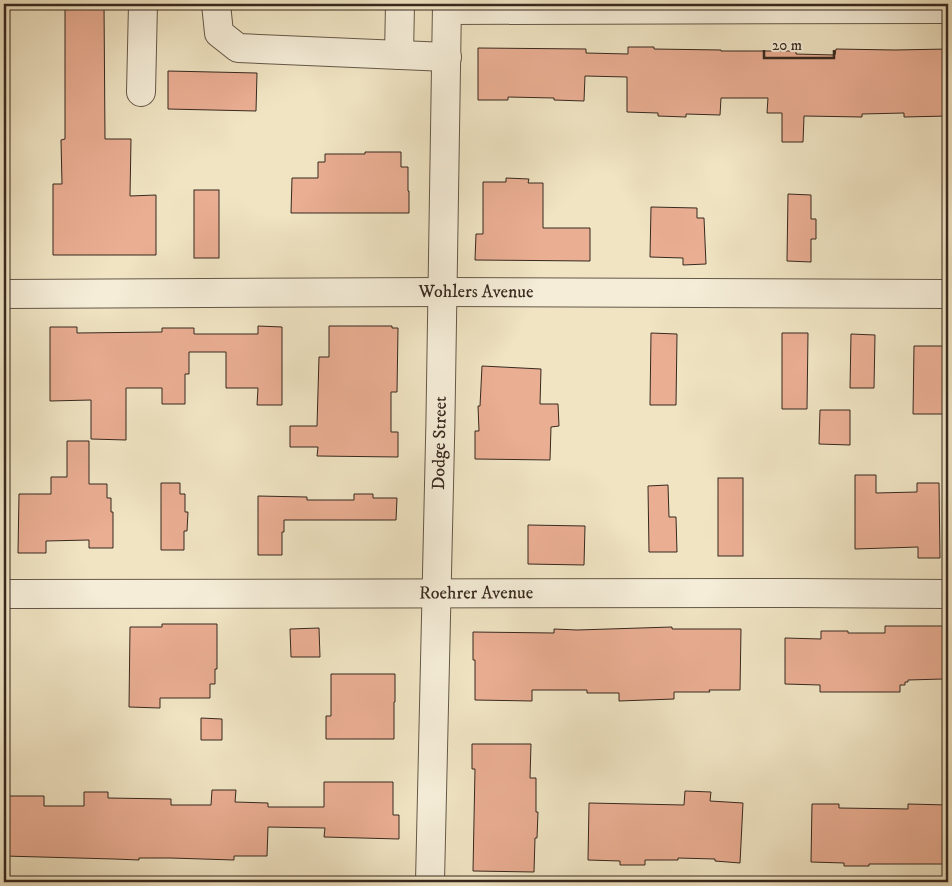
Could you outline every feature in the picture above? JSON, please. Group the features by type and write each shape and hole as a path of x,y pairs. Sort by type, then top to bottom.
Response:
{"street":[{"path":"141,92 143,4"},
{"path":"216,4 219,34 238,48 446,57"},
{"path":"399,55 400,4"},
{"path":"447,7 804,6 948,9"},
{"name":"Dodge Street","path":"430,882 447,7"},
{"name":"Wohlers Avenue","path":"4,294 442,292 948,294"},
{"name":"Roehrer Avenue","path":"4,594 948,594"}],"building":[{"path":"65,4 104,4 105,139 131,139 130,196 156,195 156,255 53,255 53,184 62,184 61,140 65,139"},
{"path":"628,47 721,51 796,51 796,54 835,55 836,49 948,49 948,116 904,117 904,113 862,114 862,117 804,116 803,142 782,142 782,113 767,113 768,98 721,98 720,115 686,114 686,117 658,116 658,113 627,112 627,77 585,76 584,101 508,97 508,100 478,100 478,48 586,49 586,53 628,54"},
{"path":"168,71 257,73 256,111 168,109"},
{"path":"365,152 401,152 401,167 408,167 409,213 291,213 292,178 318,178 318,162 325,162 325,154 365,154"},
{"path":"506,178 529,179 528,183 543,183 543,228 590,228 590,261 475,260 476,234 483,234 483,182 506,182"},
{"path":"194,190 219,190 219,258 194,258"},
{"path":"788,194 811,195 811,219 816,219 816,239 811,239 811,262 787,261"},
{"path":"651,207 697,208 697,218 704,218 706,264 683,265 683,258 650,257"},
{"path":"258,326 282,327 282,405 257,405 258,388 226,388 226,352 189,352 189,374 185,374 185,404 162,404 162,388 126,388 126,440 91,439 91,400 50,401 50,327 77,327 77,333 162,332 162,328 194,328 194,334 258,334"},
{"path":"329,326 392,326 392,328 398,328 397,392 391,392 391,432 398,432 398,457 317,456 318,447 290,447 290,426 317,426 319,357 329,357"},
{"path":"651,333 677,334 676,405 650,405"},
{"path":"782,333 808,333 807,409 782,409"},
{"path":"851,334 875,335 874,388 850,388"},
{"path":"914,346 948,346 948,414 913,414"},
{"path":"482,366 541,369 540,404 558,404 559,426 551,427 550,460 475,459 475,431 479,431 478,406 480,406"},
{"path":"820,410 850,410 850,445 819,444"},
{"path":"67,441 89,441 89,484 107,484 107,498 111,498 111,512 113,512 113,548 89,548 89,540 46,541 46,553 18,553 19,494 51,494 51,477 67,477"},
{"path":"855,475 876,475 876,493 917,492 917,483 939,483 940,558 918,558 918,547 855,549"},
{"path":"718,478 743,478 743,556 718,556"},
{"path":"161,483 180,483 180,494 185,494 185,512 188,512 187,531 184,531 184,550 161,550"},
{"path":"668,485 669,517 676,517 677,552 649,552 648,486"},
{"path":"354,494 373,494 373,498 397,498 396,520 284,520 282,555 258,555 258,496 307,497 307,500 354,500"},
{"path":"528,525 585,526 584,565 528,564"},
{"path":"162,624 217,624 217,669 215,669 215,684 210,684 210,698 160,698 160,708 129,707 130,627 162,627"},
{"path":"885,626 943,626 943,679 908,680 908,682 905,682 905,685 900,685 900,692 820,692 820,685 785,684 785,638 821,639 821,631 885,633"},
{"path":"672,627 672,629 741,629 740,690 674,692 674,699 619,701 619,693 587,693 587,690 532,690 532,701 475,700 473,632 554,633 554,629"},
{"path":"319,628 320,657 291,657 290,629"},
{"path":"331,674 395,674 394,739 326,739 326,716 331,716"},
{"path":"201,718 222,719 222,740 201,740"},
{"path":"472,744 531,744 530,778 536,778 536,812 538,812 534,872 473,871 475,769 472,769"},
{"path":"324,782 393,782 393,815 399,815 399,839 324,837 325,828 268,827 267,856 234,856 234,860 139,858 139,860 4,856 4,796 44,796 44,806 84,806 84,792 108,792 108,798 171,799 171,805 211,805 212,790 236,790 235,802 268,803 268,807 324,807"},
{"path":"685,791 711,792 710,801 743,803 740,863 715,861 715,859 678,858 678,860 645,860 645,865 620,865 620,861 588,860 589,803 684,805"},
{"path":"812,804 839,804 839,808 908,809 908,804 948,805 948,864 869,864 869,866 844,866 844,863 811,862"}]}
